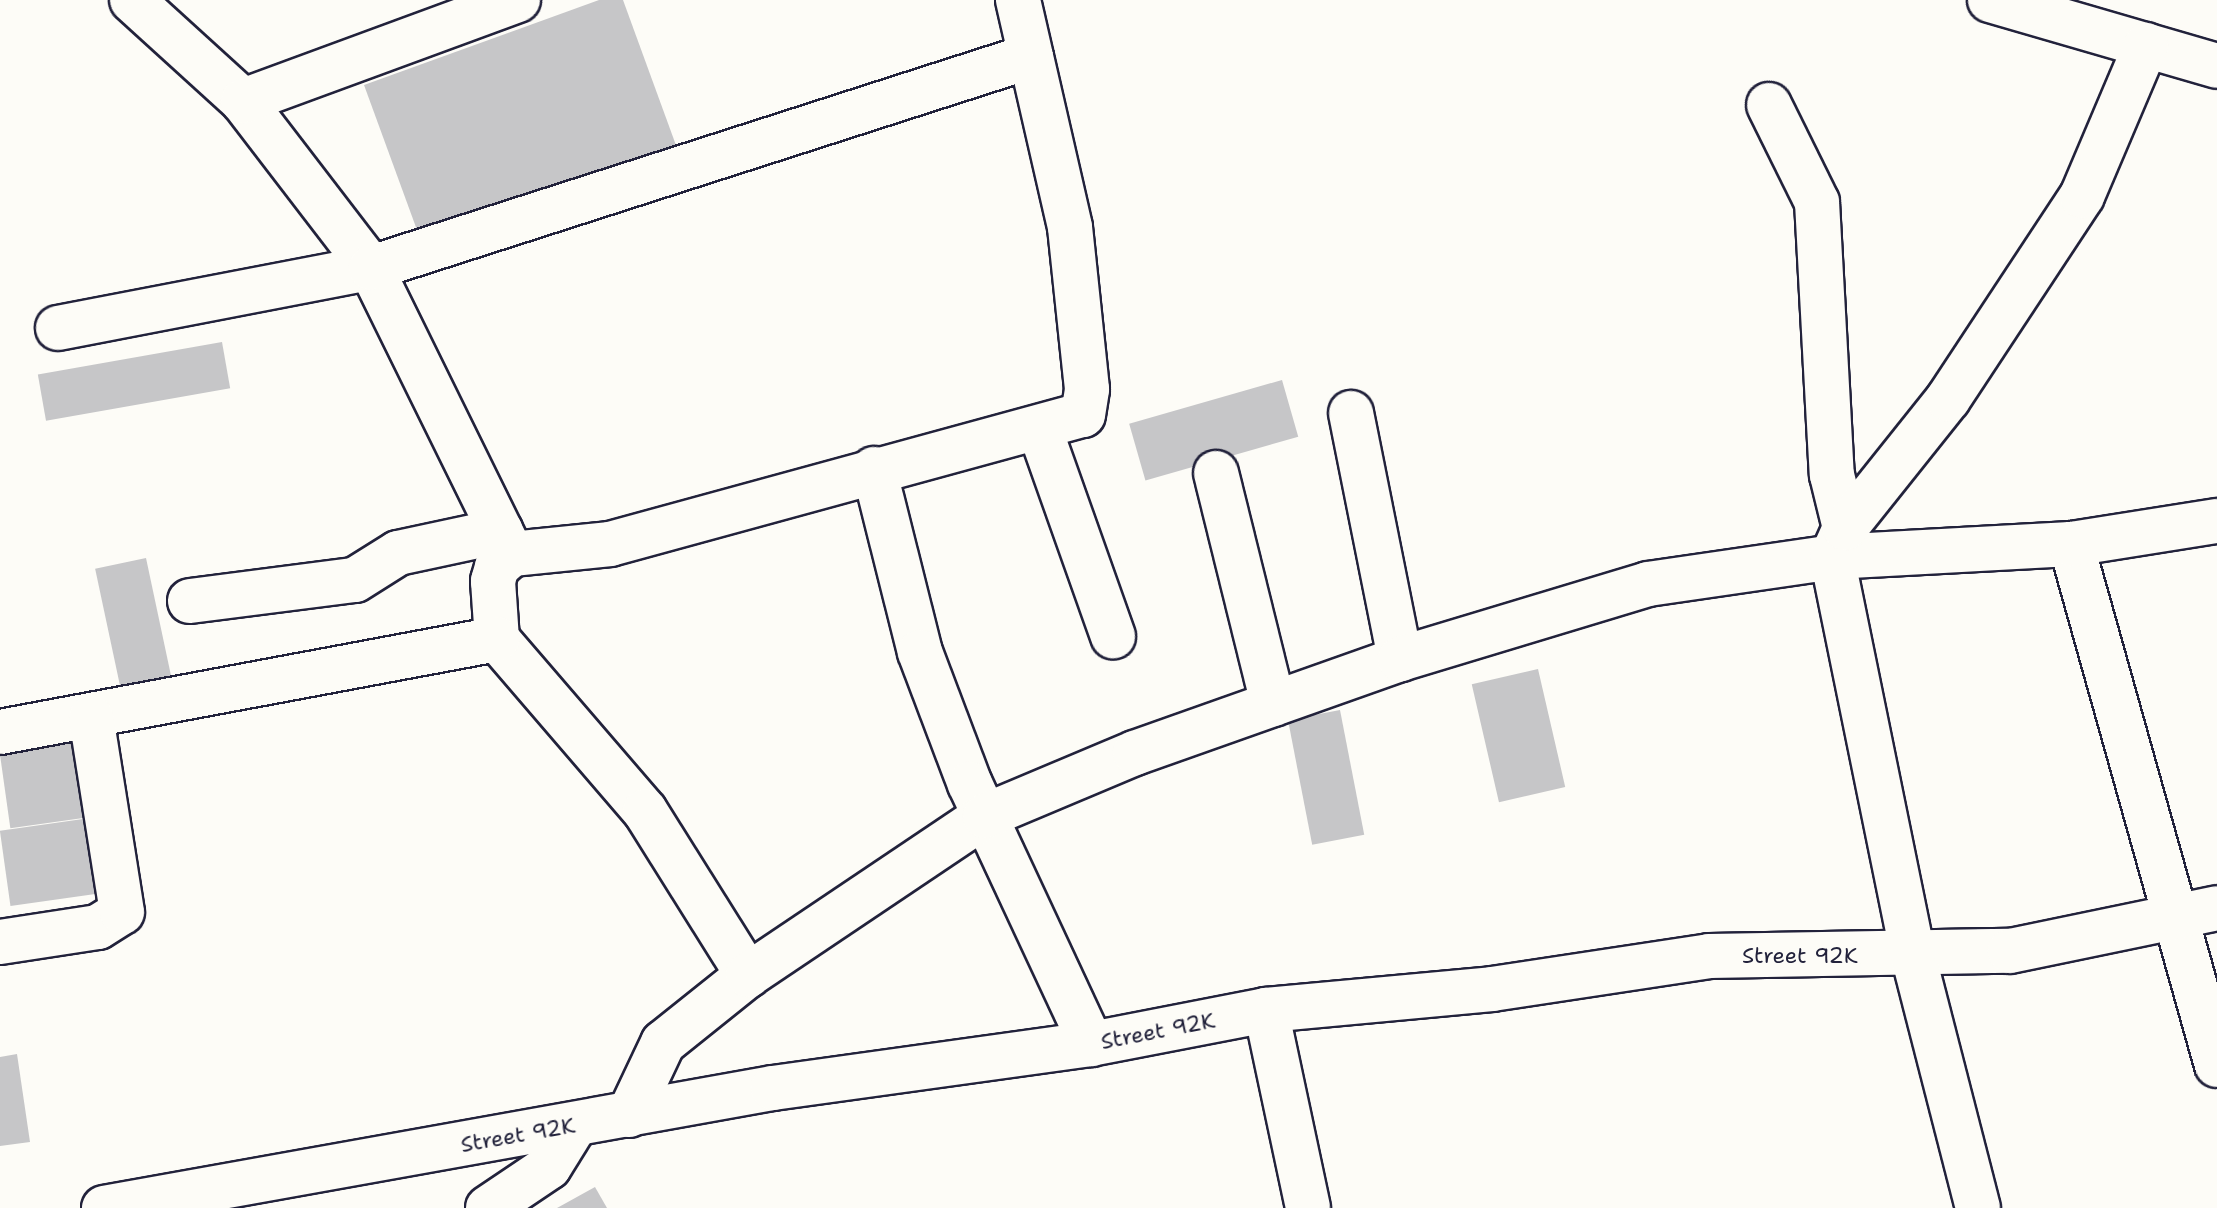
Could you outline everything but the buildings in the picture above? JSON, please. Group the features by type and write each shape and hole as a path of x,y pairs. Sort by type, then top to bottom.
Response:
{"street":[{"path":"132,0 243,101 371,268 506,543 493,581 497,639 645,811 748,975"},
{"path":"243,101 518,0"},
{"path":"190,601 355,580 398,553 506,543 610,544 874,469 1040,430 1083,415 1087,389 1070,227 1018,0"},
{"path":"1990,0 2080,13 2146,45 2217,66"},
{"path":"1838,542 1948,399 2082,196 2146,45"},
{"path":"58,328 371,268 1031,56"},
{"path":"1769,105 1817,202 1838,542 1913,955 1978,1208"},
{"path":"1351,413 1400,659"},
{"path":"1040,430 1113,636"},
{"path":"874,469 920,652 985,816 1091,1044"},
{"path":"1216,473 1273,704"},
{"path":"629,1115 663,1043 748,975 985,816 1273,704 1400,659 1648,584 1838,542 2071,544 2217,521"},
{"path":"2071,544 2198,913 2217,1065"},
{"path":"0,732 497,639"},
{"path":"0,942 98,927 122,912 91,717"},
{"name":"Street 92K","path":"104,1208 773,1088 1091,1044 1266,1010 1492,989 1709,956 2010,951 2198,913"},
{"path":"1266,1010 1308,1208"},
{"path":"488,1208 549,1167 575,1125"}]}
